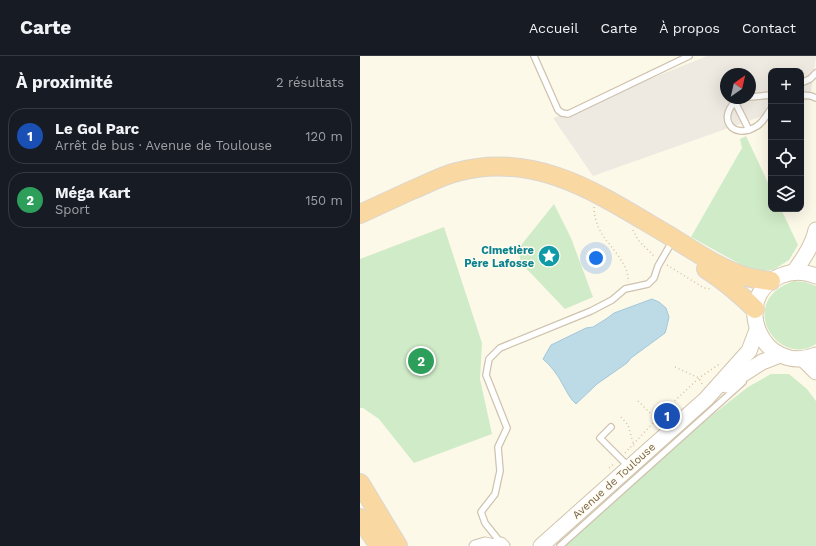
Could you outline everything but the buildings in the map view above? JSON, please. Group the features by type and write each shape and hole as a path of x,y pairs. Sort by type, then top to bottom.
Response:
{"highway":[{"path":"361,216 440,178 456,172 475,168 500,166 517,168 542,172 567,179 595,193 725,268 748,277 771,281"},
{"path":"361,216 453,182 479,176 501,175 525,177 538,180 576,193 630,223 665,254 726,282 755,309"},
{"path":"360,483 386,542"},
{"path":"360,494 386,542"},
{"path":"360,518 386,542"}],"main road":[{"path":"794,272 803,259 815,234"},
{"path":"815,234 816,254"},
{"path":"816,276 809,273 794,272 786,273 771,281 760,294 755,309 755,323 757,330 766,345 780,355 791,358 809,357 816,372"},
{"name":"Avenue de Toulouse","path":"706,399 748,351 757,330"},
{"name":"Avenue de Toulouse","path":"541,546 613,482 624,463 734,379 762,362 780,355"}],"street":[{"path":"475,546 485,543 502,545"}],"lane":[{"path":"534,56 558,110 562,113 568,114 689,56"},
{"path":"804,81 816,73"},
{"path":"756,96 768,95"},
{"path":"804,95 816,98"},
{"path":"734,104 727,114 727,121 734,130 740,132 757,126 768,114"},
{"path":"736,104 749,130"},
{"path":"502,545 485,523 481,512 495,494 500,471 498,447 507,428 486,375 489,359 500,348 591,311 612,300 625,289 648,284 654,278 665,254"},
{"path":"560,546 740,384 762,362"},
{"path":"611,427 600,438 624,463"}],"path":[{"path":"593,202 594,213 601,232 626,268 629,280 625,289"},
{"path":"630,223 638,240 656,258 665,254 704,288 716,290"},
{"path":"613,482 608,474 610,467 624,463 634,445 656,419 699,378 724,361"},
{"path":"675,367 699,378 702,384"},
{"path":"638,401 662,424"},
{"path":"621,418 628,425 634,445 638,450"}],"shaded area":[{"path":"707,56 816,56 810,99 804,101 804,68 768,68 768,114 593,176 553,118"}],"green space":[{"path":"746,136 768,183 768,212 782,212 798,245 789,260 773,270 759,271 747,268 691,237 742,148 740,139"},
{"name":"Cimetière Père Lafosse","path":"554,204 571,238 593,297 565,309 521,263 518,249"},
{"path":"444,227 482,343 480,379 492,434 414,463 379,419 363,408 360,408 360,259"},
{"path":"794,281 805,282 816,286 816,344 802,349 788,348 777,340 768,329 765,316 767,303 776,290"},
{"path":"771,374 789,374 807,389 816,401 816,546 561,546 711,416 748,387"}],"water":[{"path":"652,299 659,302 666,308 669,317 665,333 597,384 576,404 570,398 557,374 543,359 551,345 586,328 593,327 614,313"}],"place":[{"name":"Cimetière Père Lafosse","path":"549,256"},
{"name":"Méga Kart","path":"421,361"},
{"name":"Le Gol Parc","path":"667,416"}]}
